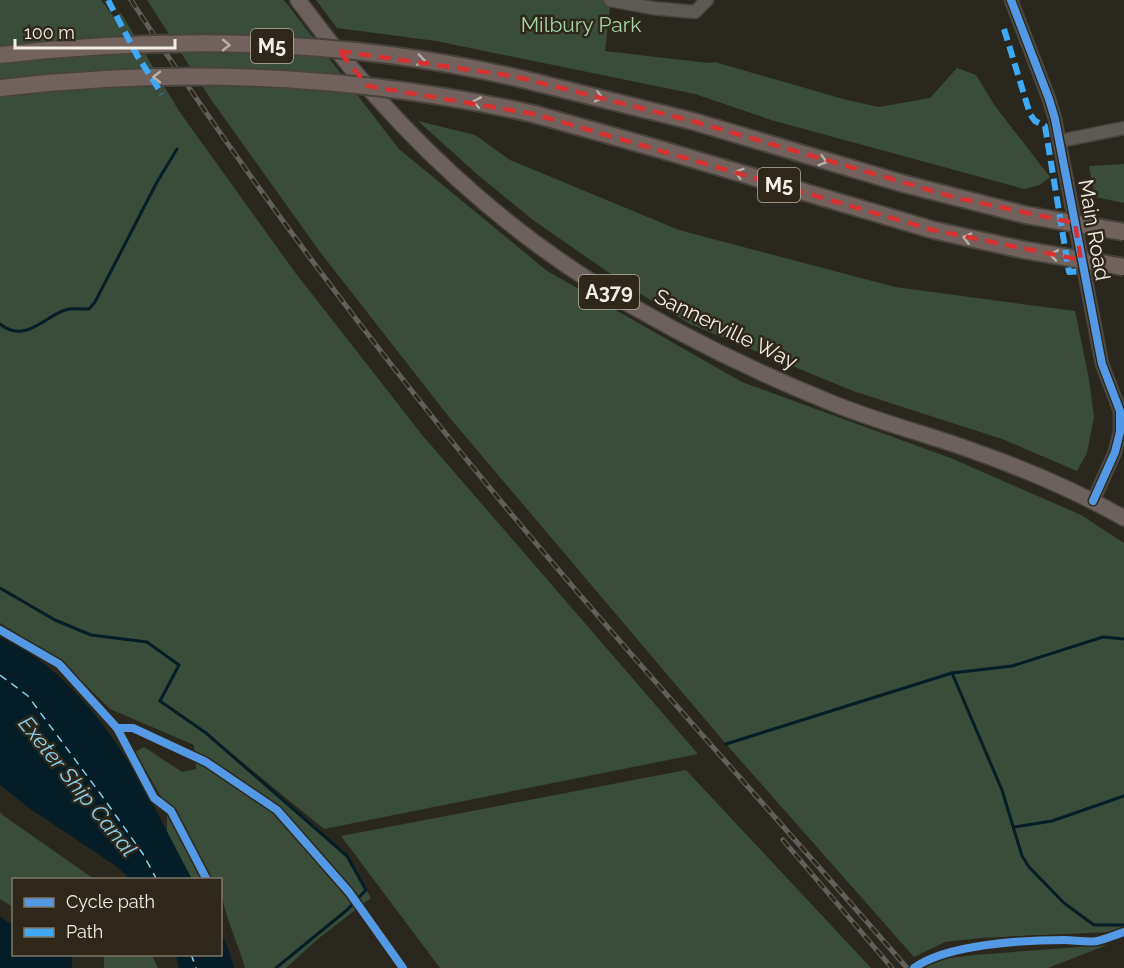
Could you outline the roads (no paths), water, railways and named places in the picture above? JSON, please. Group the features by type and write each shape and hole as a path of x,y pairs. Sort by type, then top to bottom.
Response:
{"highway":[{"name":"M5","path":"0,55 143,46 260,46 377,54 441,62 692,121 901,183 1026,214 1124,232"},
{"name":"M5","path":"0,88 145,77 357,84 442,95 534,114 933,230 1024,250 1124,267"}],"main road":[{"name":"Sannerville Way","path":"298,0 398,122 429,152 510,223 591,281 651,317 706,346 828,402 1038,475 1124,518"}],"street":[{"path":"610,0 652,8 694,12 706,0"},
{"name":"Main Road","path":"1011,0 1049,99 1060,141 1102,364 1120,411 1120,432 1115,452 1094,501"},
{"path":"1060,141 1124,128"}],"water":[{"name":"Exeter Ship Canal","path":"0,637 28,652 68,685 111,735 146,791 191,878 129,878 116,866 32,810 0,785"},
{"path":"0,917 12,924 12,956 72,956 72,968 0,968"},
{"path":"222,935 234,968 179,968 176,956 222,956"}],"waterway":[{"path":"0,324 9,329 26,330 65,310 89,309 95,302 157,182 177,149"},
{"path":"0,588 55,620 91,635 147,642 179,665 160,701 206,733 347,856 366,890 347,910 276,968"},
{"path":"726,744 952,673 1012,666 1103,637 1124,639"},
{"path":"952,673 1002,790 1022,856 1029,867 1064,903 1094,925 1124,925"},
{"path":"1014,827 1052,821 1124,796"}],"railway":[{"path":"131,0 199,103 270,203 343,302 477,473 598,616 907,968"},
{"path":"783,840 892,968"}],"park label":[{"name":"Milbury Park","path":"581,25"}]}
